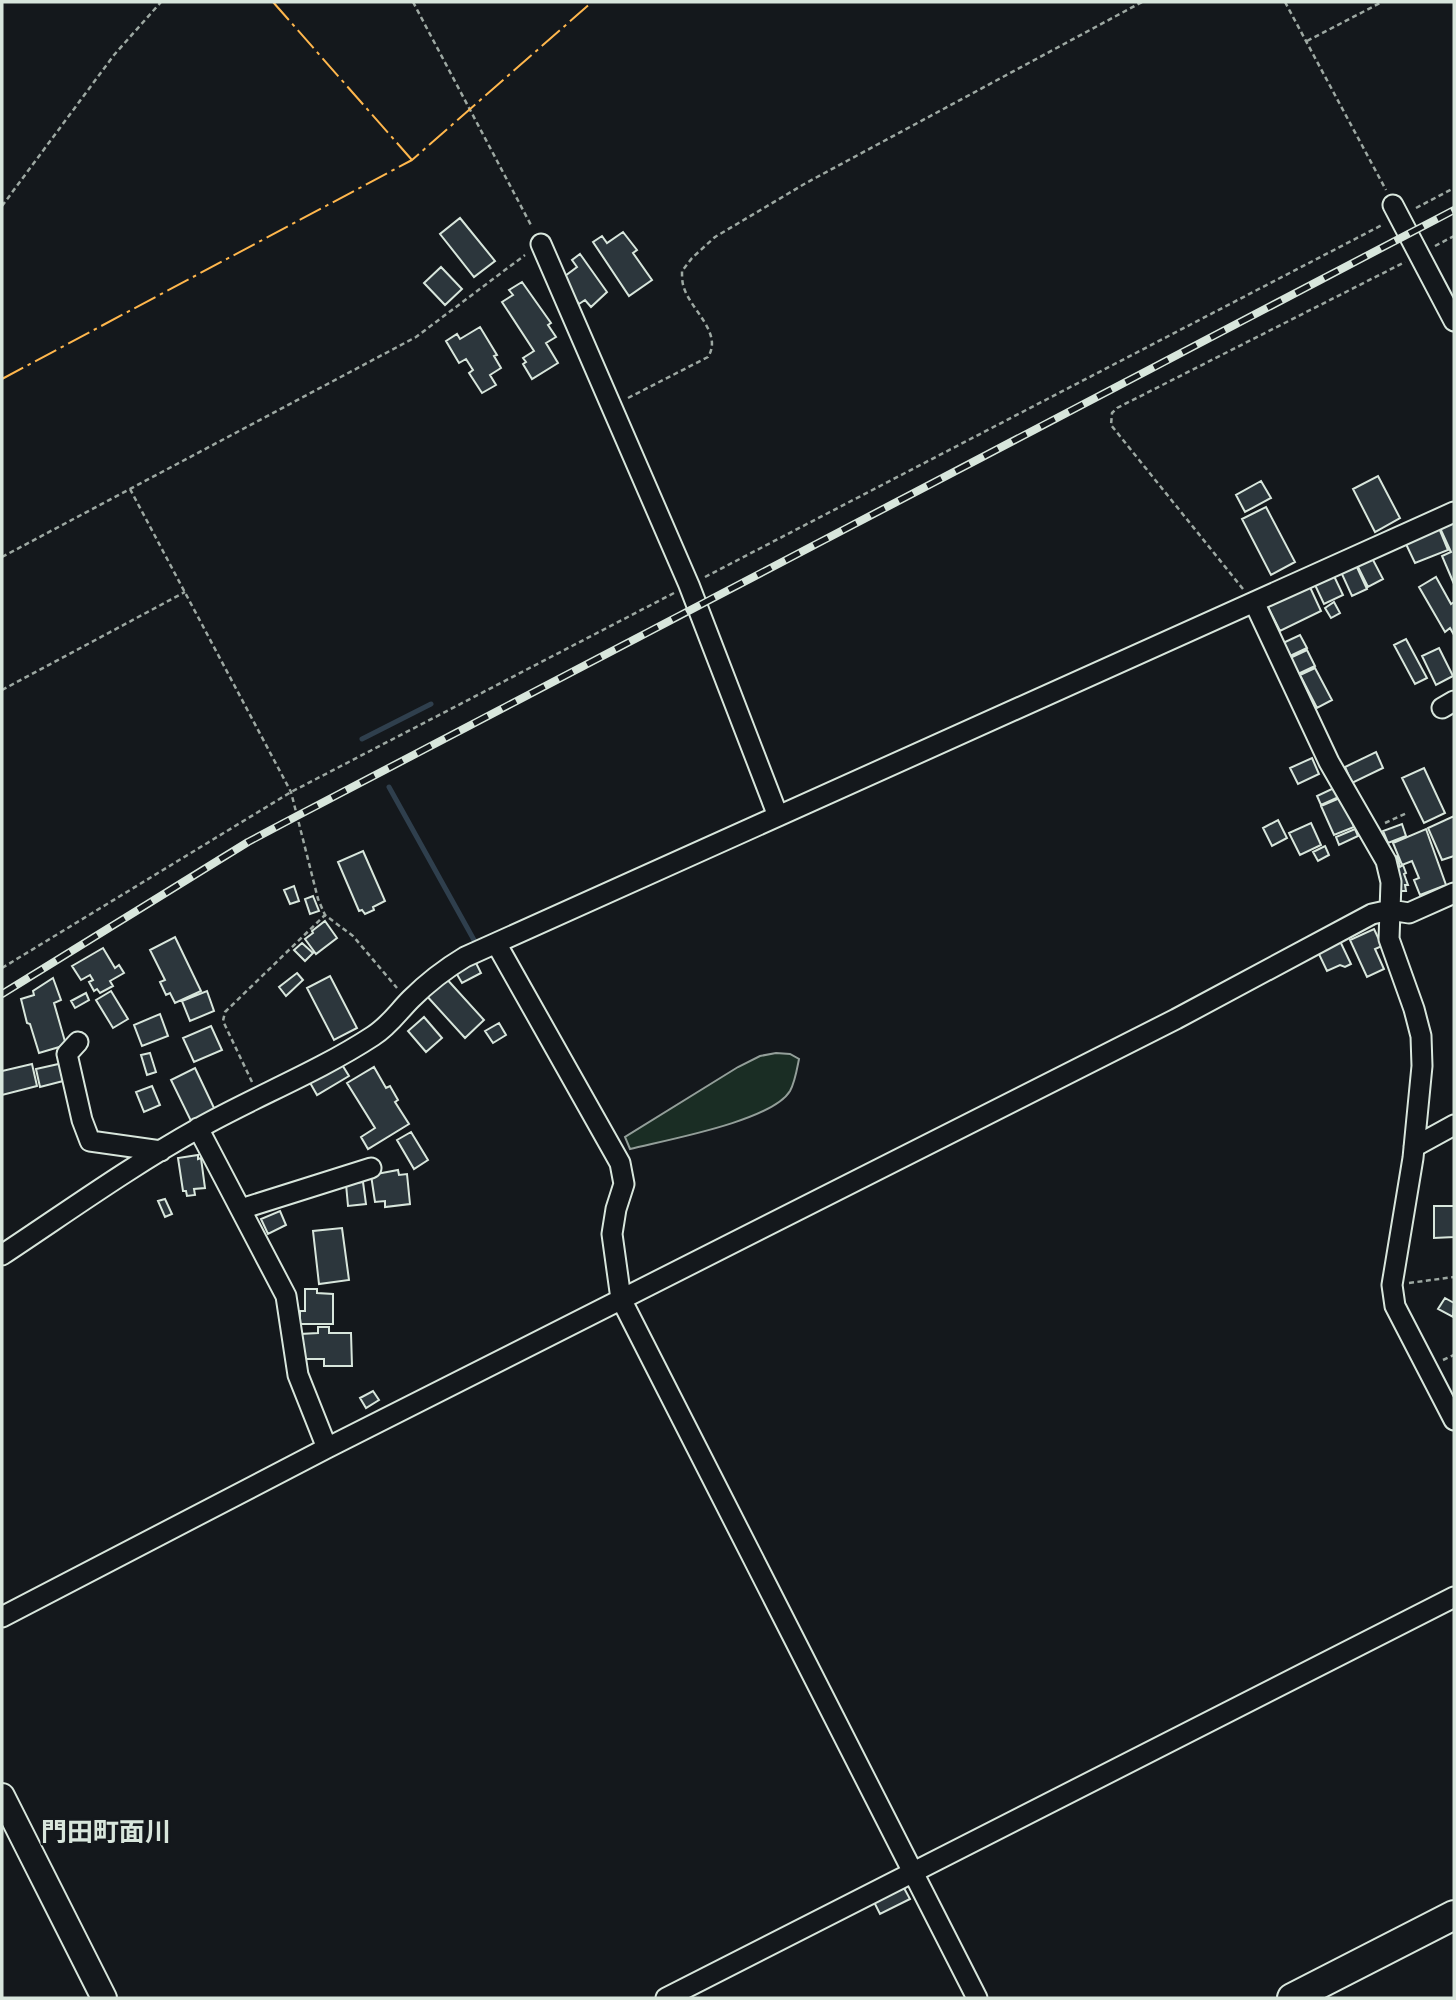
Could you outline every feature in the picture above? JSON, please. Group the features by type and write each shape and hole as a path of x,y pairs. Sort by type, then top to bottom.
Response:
{"highway":[{"path":"1292,1998 1454,1915"}],"main road":[{"path":"2,1796 104,1998"}],"street":[{"path":"1396,211 1454,321"},
{"path":"541,244 688,585 778,816"},
{"path":"2,1255 198,1128 326,1064 373,1036 390,1024 436,974 465,957 1454,512"},
{"path":"1254,602 1329,762 1386,861 1391,882 1389,939 1415,1009 1421,1036 1422,1066 1414,1147 1392,1285 1395,1306 1454,1420"},
{"path":"2,1617 327,1448 1176,1019 1372,914 1390,910 1409,913 1454,893"},
{"path":"496,943 620,1163 624,1184 612,1234 621,1299 976,1998"},
{"path":"78,1042 67,1054 82,1120 90,1141 161,1151"},
{"path":"1414,1147 1454,1125"},
{"path":"198,1128 286,1296 298,1375 327,1448"},
{"path":"242,1209 371,1168"},
{"path":"666,1998 1454,1597"}],"path":[{"path":"2,206 114,55 161,2"},
{"path":"2,557 416,337 541,244 414,2"},
{"path":"612,406 708,357 712,351 714,340 684,288 682,271 715,237 806,183 1142,2"},
{"path":"1285,2 1396,211"},
{"path":"1307,41 1382,2"},
{"path":"2,968 291,792 1396,211 1454,188"},
{"path":"1254,602 1111,425 1112,413 1454,236"},
{"path":"130,489 291,792 318,900 325,915 353,936 409,1001"},
{"path":"2,690 185,592"},
{"path":"1369,830 1407,813"},
{"path":"260,1097 223,1021 225,1012 325,915"},
{"path":"1392,1285 1454,1277"}],"green space":[{"path":"790,1054 799,1059 792,1087 779,1102 717,1128 630,1149 625,1137 738,1067 760,1056"}],"building":[{"path":"460,218 495,261 474,277 440,234"},
{"path":"623,232 637,250 633,253 652,280 629,296 593,242 602,236 607,243"},
{"path":"580,254 607,292 591,307 585,300 579,304 561,279 577,267 572,260"},
{"path":"441,267 462,289 445,305 424,283"},
{"path":"522,282 551,323 548,325 556,337 546,343 558,363 532,379 523,364 526,362 523,358 534,351 502,302 513,295 509,290"},
{"path":"480,327 497,355 494,356 501,368 490,375 496,385 482,393 469,373 473,370 466,359 459,363 446,341 457,334 460,339"},
{"path":"1378,476 1400,518 1375,532 1353,489"},
{"path":"1261,481 1271,498 1245,512 1236,495"},
{"path":"1266,507 1295,562 1271,575 1242,519"},
{"path":"1454,521 1454,584 1442,556 1451,552 1440,528"},
{"path":"1439,528 1448,550 1415,563 1405,542"},
{"path":"1372,558 1383,579 1368,587 1357,565"},
{"path":"1356,565 1367,589 1352,596 1341,572"},
{"path":"1334,576 1343,595 1324,604 1315,585"},
{"path":"1436,577 1451,604 1454,602 1454,635 1450,628 1445,632 1419,587"},
{"path":"1309,585 1321,611 1280,631 1267,605"},
{"path":"1334,602 1340,613 1331,618 1325,608"},
{"path":"1300,635 1307,648 1290,656 1283,643"},
{"path":"1406,639 1427,678 1415,684 1394,645"},
{"path":"1439,648 1453,676 1436,685 1422,656"},
{"path":"1307,650 1315,666 1298,674 1290,658"},
{"path":"1315,668 1332,700 1317,708 1300,675"},
{"path":"1376,752 1383,768 1352,783 1345,767"},
{"path":"1312,758 1319,774 1298,784 1290,768"},
{"path":"1424,768 1445,813 1424,823 1402,778"},
{"path":"1336,787 1341,796 1321,805 1317,796"},
{"path":"1342,797 1354,827 1334,835 1321,806"},
{"path":"1454,816 1454,856 1442,860 1428,828"},
{"path":"1278,820 1287,838 1272,846 1263,828"},
{"path":"1311,823 1321,845 1300,855 1289,833"},
{"path":"1402,824 1406,836 1388,843 1383,831"},
{"path":"1355,829 1358,836 1339,845 1336,837"},
{"path":"1426,829 1446,885 1420,895 1414,880 1419,878 1412,861 1402,865 1393,843"},
{"path":"1325,846 1329,855 1318,861 1313,852"},
{"path":"363,851 385,901 365,914 362,910 359,911 338,862"},
{"path":"1397,856 1400,867 1403,865 1406,873 1406,891 1400,891 1392,858"},
{"path":"294,886 299,901 290,904 284,890"},
{"path":"313,896 319,911 310,914 305,899"},
{"path":"325,921 337,938 316,954 305,939"},
{"path":"1374,929 1382,946 1375,949 1384,969 1367,977 1350,940"},
{"path":"175,937 201,991 175,1003 170,993 166,995 160,982 165,980 150,950"},
{"path":"1339,939 1351,964 1345,967 1340,965 1327,971 1317,950"},
{"path":"302,943 313,953 305,961 294,950"},
{"path":"103,948 115,968 119,965 124,973 110,981 113,986 100,993 97,989 94,991 89,982 93,980 90,975 81,980 72,966"},
{"path":"475,961 481,973 462,983 455,971"},
{"path":"297,973 303,980 286,996 279,987"},
{"path":"330,976 357,1028 334,1040 307,988"},
{"path":"444,976 484,1020 465,1038 425,994"},
{"path":"53,978 61,1000 54,1003 66,1045 39,1053 21,999 34,995 33,991"},
{"path":"111,991 128,1019 113,1028 96,1000"},
{"path":"207,991 214,1011 190,1021 182,1001"},
{"path":"86,993 89,1000 75,1008 71,1001"},
{"path":"160,1014 168,1036 142,1046 134,1025"},
{"path":"424,1017 442,1038 426,1052 408,1031"},
{"path":"499,1023 506,1035 493,1043 485,1031"},
{"path":"211,1026 222,1050 194,1062 183,1038"},
{"path":"150,1053 156,1072 147,1075 141,1055"},
{"path":"63,1063 67,1080 40,1087 36,1069"},
{"path":"341,1063 349,1076 317,1095 309,1081"},
{"path":"32,1064 37,1086 2,1095 2,1071"},
{"path":"374,1067 386,1088 390,1086 398,1100 395,1102 409,1124 368,1149 361,1137 375,1128 347,1083"},
{"path":"195,1068 215,1110 191,1121 171,1080"},
{"path":"152,1086 160,1105 144,1112 136,1092"},
{"path":"411,1132 428,1160 414,1169 397,1140"},
{"path":"198,1155 198,1159 201,1158 205,1188 194,1189 195,1195 187,1196 186,1191 183,1191 178,1158"},
{"path":"398,1170 399,1175 407,1174 410,1204 385,1207 385,1201 375,1202 371,1175"},
{"path":"363,1182 366,1204 348,1206 346,1184"},
{"path":"165,1199 172,1214 165,1217 158,1201"},
{"path":"1434,1206 1454,1206 1454,1237 1434,1238"},
{"path":"280,1211 286,1225 268,1234 261,1219"},
{"path":"342,1228 349,1280 319,1284 313,1231"},
{"path":"305,1289 317,1289 317,1293 333,1294 333,1324 300,1324 300,1311 305,1311"},
{"path":"1445,1298 1454,1303 1453,1317 1438,1309"},
{"path":"318,1327 329,1327 329,1333 351,1333 352,1366 324,1366 324,1359 301,1359 300,1334 318,1333"},
{"path":"373,1391 379,1400 366,1408 360,1398"},
{"path":"904,1888 910,1899 880,1914 874,1902"}],"waterway":[{"path":"362,739 431,704"},
{"path":"389,787 474,940"}],"railway":[{"path":"2,994 248,842 1454,210"}],"power":[{"path":"273,2 412,160"},
{"path":"2,379 412,160 592,2"}],"district":[{"name":"門田町面川","path":"106,1832"}]}
